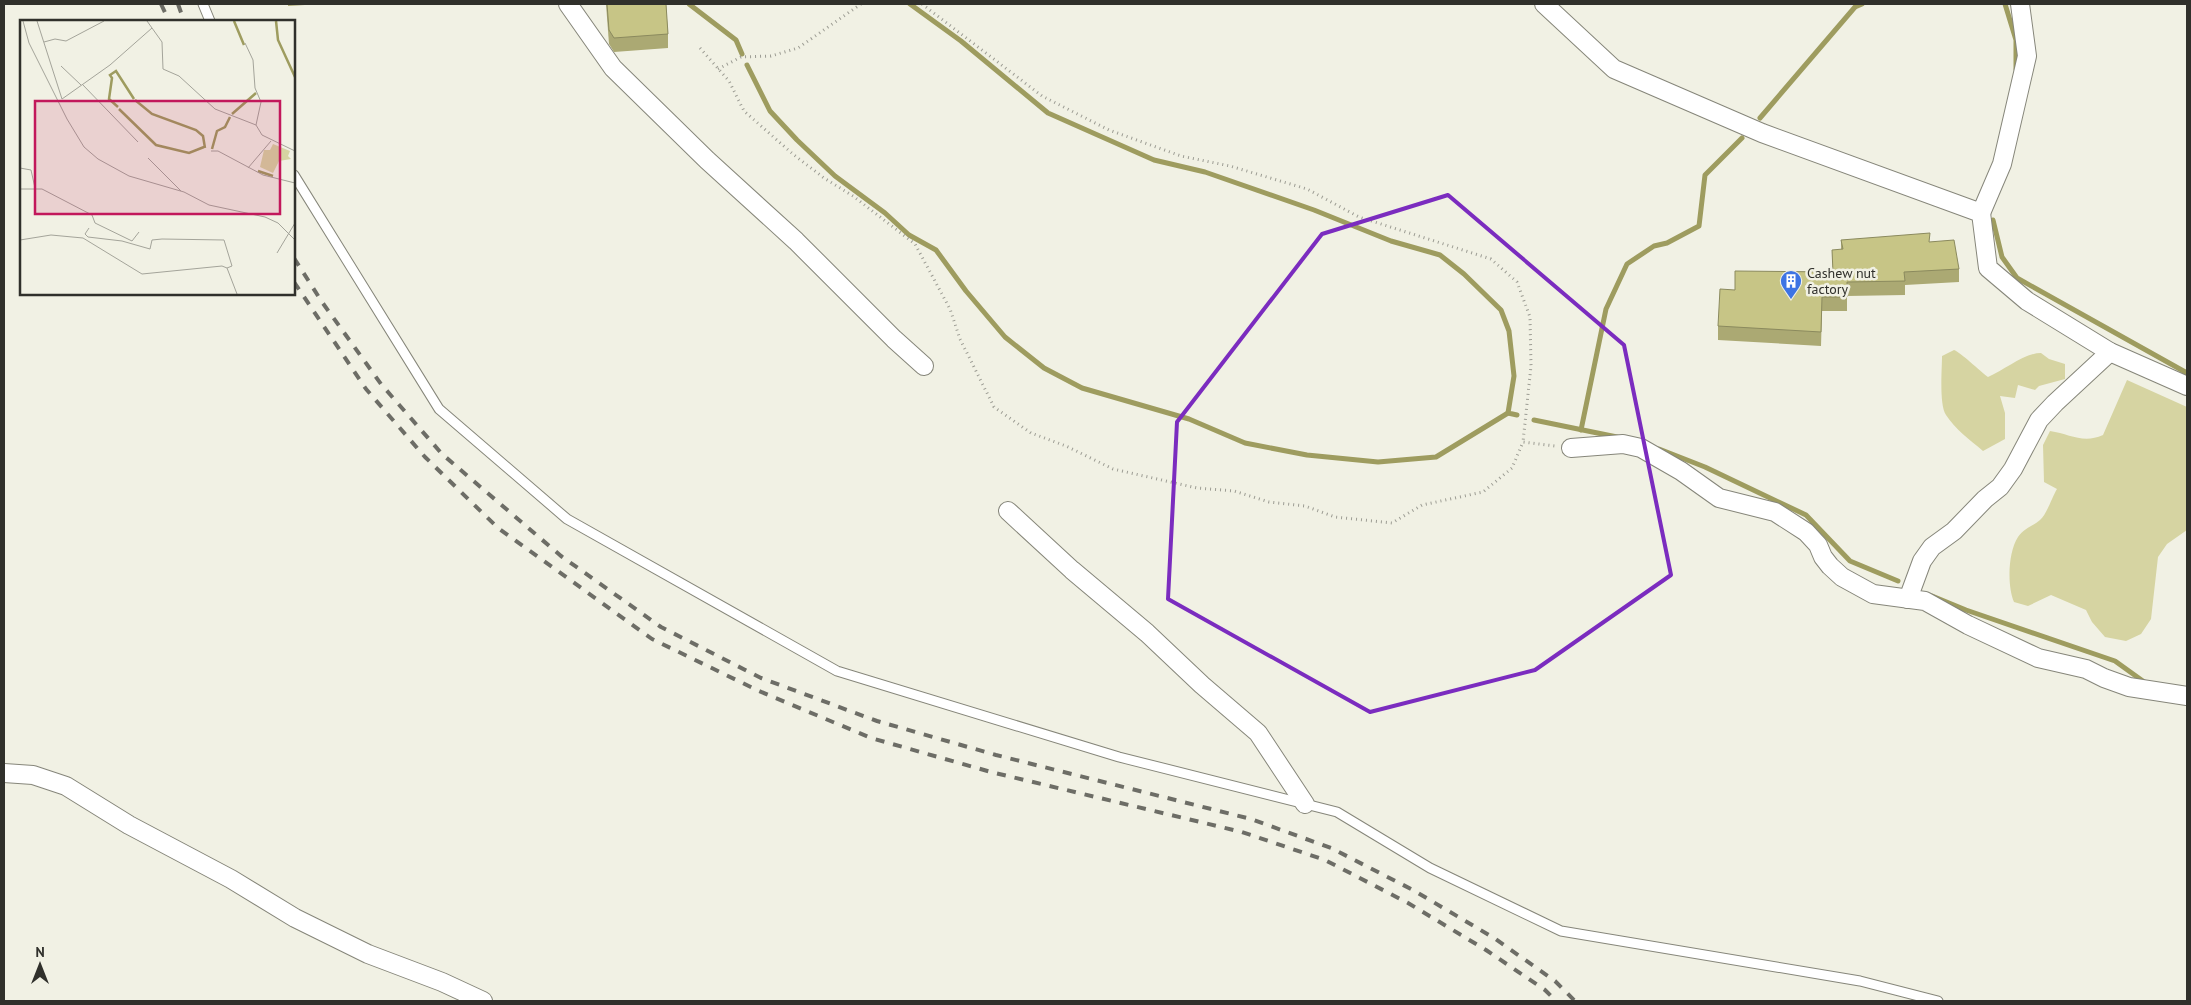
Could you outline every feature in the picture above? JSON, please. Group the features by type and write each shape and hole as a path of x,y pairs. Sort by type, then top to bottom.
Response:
{"street":[{"path":"568,4 613,68 707,160 796,240 894,339 924,366"},
{"path":"1544,4 1614,69 1762,133 1981,213"},
{"path":"2020,4 2027,56 2002,164 1981,213 1988,268 2027,301 2110,352 2187,386"},
{"path":"1908,598 1922,561 1932,547 1954,531 1985,499 2000,487 2013,469 2039,420 2110,352"},
{"path":"1570,448 1623,444 1641,448 1681,471 1719,498 1775,512 1806,532 1818,545 1823,558 1830,566 1857,586 1873,594 1925,601 1968,625 2038,658 2086,669 2129,687 2187,696"},
{"path":"1008,511 1072,570 1147,633 1202,685 1258,733 1305,804"},
{"path":"4,773 33,774 66,786 129,825 231,879 295,918 368,954 442,982 483,1001"}],"lane":[{"path":"203,4 210,20"},
{"path":"295,177 439,409 567,519 837,671 1119,757 1337,812 1430,868 1560,931 1860,981 1938,1001"}],"path":[{"path":"718,69 741,57 771,56 798,48 861,4"},
{"path":"700,48 729,81 744,111 794,155 824,178 853,196 915,244 950,308 960,339 994,407 1031,433 1066,446 1113,469 1197,488 1234,491 1269,502 1305,506 1335,517 1392,523 1422,505 1483,492 1512,468 1523,442 1531,366 1530,318 1518,282 1491,259 1359,217 1307,189 1230,166 1181,156 1109,130 1042,96 922,4"},
{"path":"1523,442 1570,448"}],"highlighted area":[{"path":"1448,195 1624,345 1671,575 1535,670 1370,712 1168,599 1177,422 1322,234"}],"shaded area":[{"path":"1954,350 1988,377 2021,359 2041,353 2049,359 2065,364 2065,379 2039,386 2035,390 2018,385 2015,398 2000,396 2005,413 2005,439 1983,451 1954,425 1944,410 1941,378 1942,356"},
{"path":"2127,380 2187,407 2187,530 2167,544 2158,557 2151,619 2141,634 2126,641 2105,637 2092,622 2086,610 2051,595 2028,606 2014,602 2010,587 2010,560 2018,537 2023,531 2043,517 2057,489 2044,482 2043,445 2050,431 2076,438 2089,439 2103,435"}],"building":[{"path":"607,4 666,4 668,34 614,38 609,30"},
{"name":"Cashew nut factory","path":"1930,233 1929,242 1954,240 1959,269 1904,272 1905,281 1847,282 1847,297 1822,297 1821,332 1718,326 1720,289 1735,290 1735,271 1833,272 1832,250 1843,249 1841,240"}],"waterway":[{"path":"689,4 736,40 742,54"},
{"path":"910,4 961,41 1048,113 1154,160 1205,172 1314,210 1391,241 1440,255 1464,274 1501,310 1509,331 1514,376 1508,413 1517,415"},
{"path":"1760,118 1855,7 1862,4"},
{"path":"2005,4 2016,40 2016,69"},
{"path":"747,65 770,111 797,140 835,176 885,213 909,235 936,250 966,291 1005,337 1044,368 1082,388 1189,419 1245,443 1307,455 1378,462 1436,457 1508,413"},
{"path":"1581,430 1606,309 1627,264 1654,246 1667,243 1699,226 1705,175 1742,138"},
{"path":"1993,220 2002,257 2017,278 2187,373"},
{"path":"1534,420 1617,437"},
{"path":"1659,449 1705,467 1806,515 1850,561 1898,581"},
{"path":"1932,596 1966,610 2115,661 2147,684"}],"railway":[{"path":"161,4 169,20"},
{"path":"178,4 184,20"},
{"path":"295,260 322,302 381,384 442,454 561,556 661,627 761,678 877,721 996,755 1251,819 1331,848 1413,890 1494,938 1555,981 1575,1001"},
{"path":"295,283 366,389 425,457 498,528 652,639 759,691 871,738 991,772 1242,832 1325,860 1408,903 1486,950 1545,990 1556,1001"}],"place":[{"name":"Cashew nut factory","path":"1791,300"}]}
